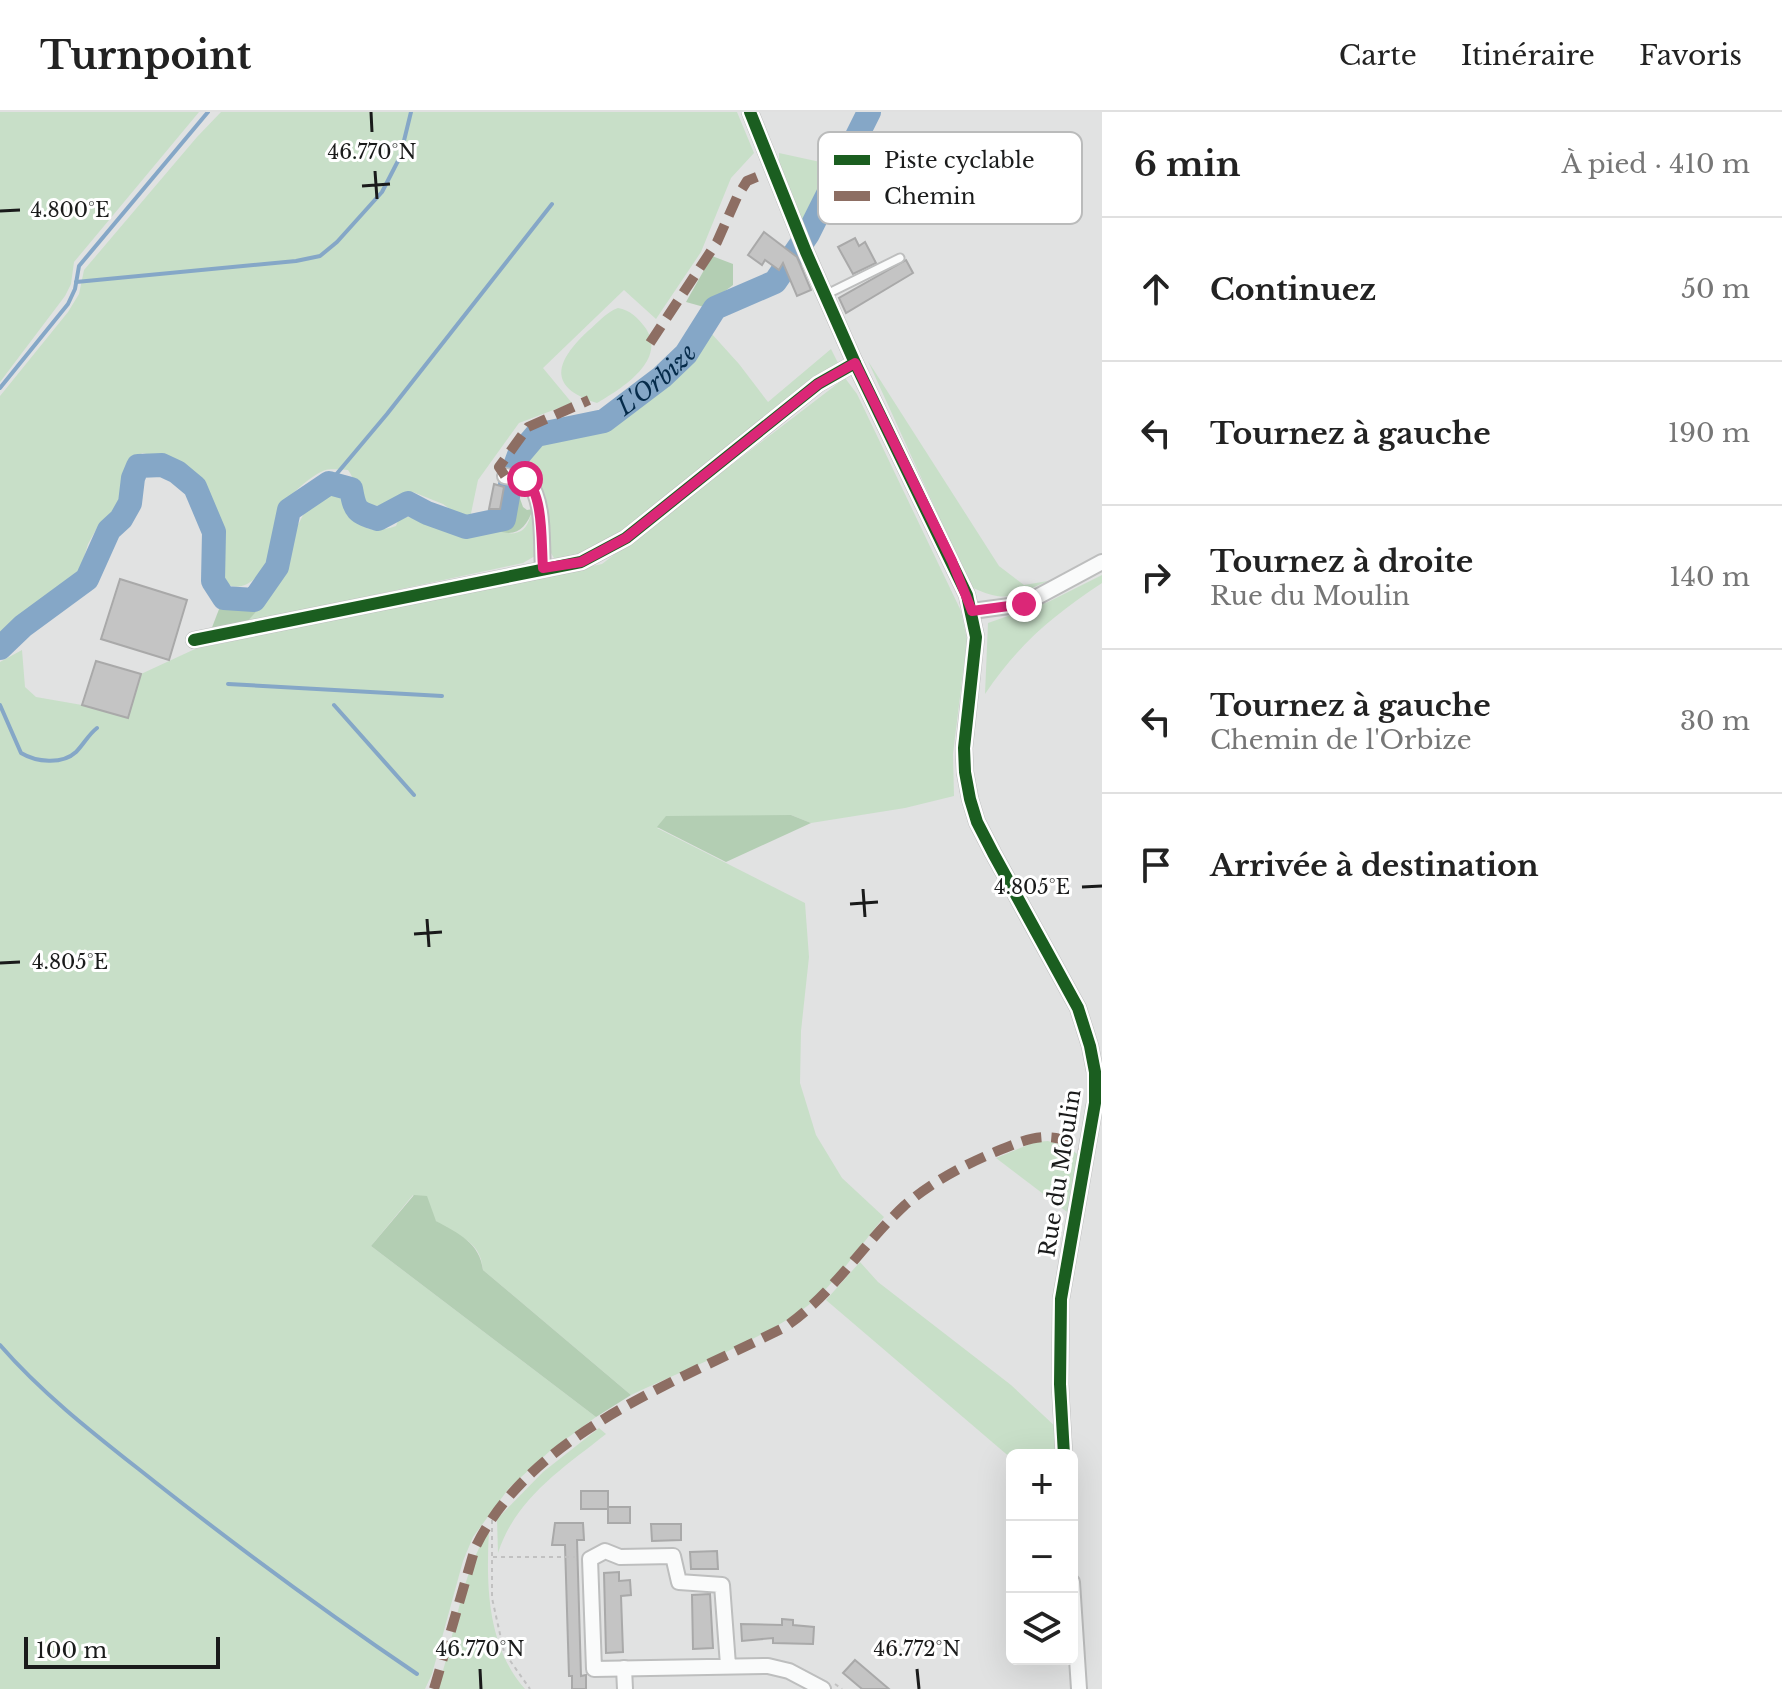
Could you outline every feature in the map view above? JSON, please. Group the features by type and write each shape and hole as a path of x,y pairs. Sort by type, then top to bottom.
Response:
{"street":[{"name":"Rue du Moulin","path":"750,112 855,363 946,549 972,611 976,659 964,748 970,799 982,832 1078,1008 1095,1072 1091,1133 1061,1299 1060,1384 1064,1449"},
{"path":"194,640 581,562 626,538 818,384 855,363"},
{"path":"505,476 525,479 538,499 543,568"},
{"path":"972,611 1024,604 1102,562"},
{"path":"728,1665 722,1585 681,1584 673,1556 620,1557 605,1551 590,1559 594,1669 768,1666 789,1671 823,1689"},
{"path":"1073,1593 1079,1689"},
{"path":"624,1668 625,1689"}],"lane":[{"path":"825,295 900,258"}],"path":[{"path":"492,1520 492,1598 504,1652 530,1689"},
{"path":"492,1557 590,1559"}],"green space":[{"path":"0,112 199,112 74,262 71,284 65,296 0,382"},
{"path":"221,112 737,112 754,153 731,178 701,252 656,319 624,290 543,368 572,403 519,423 478,480 469,523 443,504 413,492 384,505 371,505 359,495 348,470 326,470 305,483 280,507 276,515 274,548 265,567 251,582 234,587 217,576 219,530 204,493 181,462 142,453 126,472 123,504 97,528 88,544 77,581 0,642 0,396 68,312 79,294 84,270"},
{"path":"779,153 818,162 818,196 803,225 779,161"},
{"path":"712,256 733,264 733,285 704,307 686,302"},
{"path":"618,308 633,314 644,326 651,350 639,372 597,403 570,389 563,381 561,372 563,363 577,342"},
{"path":"711,333 768,402 831,349 839,365 628,529 590,554 554,558 546,545 533,477 522,470 526,456 541,442 606,428 685,365"},
{"path":"868,361 999,566 1024,585 1048,581 1027,591 1002,597 971,587"},
{"path":"845,378 857,394 961,611 967,639 953,754 954,796 905,808 811,823 791,815 657,828 805,903 809,957 801,1031 800,1083 816,1135 842,1178 884,1217 835,1279 802,1310 741,1345 631,1395 483,1270 481,1259 472,1244 435,1220 413,1195 371,1246 596,1417 551,1450 509,1488 473,1537 425,1689 0,1689 0,662 22,650 25,687 36,697 127,717 141,674 195,649 602,564"},
{"path":"333,490 344,491 355,518 360,524 374,530 396,526 399,518 408,517 513,533 525,527 533,509 535,556 523,563 247,622 283,578 289,535 305,511"},
{"path":"518,493 523,507 533,509 527,522 514,532 494,529 506,525 513,494"},
{"path":"1102,575 1102,583 1052,619 1024,646 985,694 988,623 1048,602"},
{"path":"221,604 261,606 247,622 211,630"},
{"path":"791,815 811,823 726,862 657,827 666,816"},
{"path":"1048,1141 1069,1148 1080,1156 1071,1215 996,1158 1035,1142"},
{"path":"414,1195 427,1196 436,1221 473,1246 483,1270 631,1395 596,1417 371,1246"},
{"path":"860,1262 878,1282 1011,1385 1058,1429 1059,1449 1006,1449 1006,1454 826,1300"},
{"path":"599,1428 606,1434 528,1500 516,1516 498,1553 497,1519 543,1472"},
{"path":"489,1530 489,1593 496,1634 512,1672 525,1689 437,1689 464,1587"}],"building":[{"path":"764,232 797,257 811,290 797,296 783,263 779,270 765,260 762,265 748,255"},
{"path":"855,238 859,246 865,242 876,263 853,274 838,247"},
{"path":"906,260 913,273 846,313 839,298"},
{"path":"494,484 504,487 500,509 489,509"},
{"path":"120,579 187,600 169,660 101,639"},
{"path":"96,661 141,674 128,718 82,705"},
{"path":"581,1491 608,1491 608,1507 630,1507 630,1523 608,1523 608,1509 581,1509"},
{"path":"555,1523 583,1523 584,1540 577,1540 581,1676 586,1675 586,1689 572,1689 572,1676 569,1676 565,1545 552,1545"},
{"path":"651,1524 681,1524 681,1540 652,1541"},
{"path":"717,1551 718,1569 691,1569 690,1552"},
{"path":"619,1572 619,1581 630,1580 631,1595 621,1596 623,1652 606,1653 604,1573"},
{"path":"710,1594 713,1648 693,1649 692,1595"},
{"path":"782,1619 793,1620 793,1625 814,1627 813,1644 773,1643 773,1638 742,1641 741,1624 782,1625"},
{"path":"855,1660 889,1689 862,1689 843,1673"}],"waterway":[{"path":"0,388 68,304 75,289 79,266 208,112"},
{"path":"76,282 296,261 320,256 337,242 382,192 400,157 411,112"},
{"name":"L'Orbize","path":"859,132 869,112"},
{"path":"329,483 552,204"},
{"name":"L'Orbize","path":"0,648 23,626 87,579 109,530 121,519 130,503 138,466 162,465 177,472 195,487 214,532 213,581 224,598 254,600 277,567 289,510 329,483 351,489 358,510 378,519 408,503 466,527 504,519 512,474 519,455 536,435 604,421 662,377 686,354 715,308 775,282 818,214"},
{"path":"228,684 442,696"},
{"path":"0,705 21,753 34,758 49,761 64,759 76,752 97,728"},
{"path":"334,705 414,795"},
{"path":"0,1345 55,1400 155,1482 284,1580 417,1674"}],"marked path":[{"path":"650,343 717,242 747,181 774,170"},
{"path":"505,476 499,467 528,427 589,400"},
{"path":"434,1689 475,1548 500,1508 532,1473 569,1442 654,1391 785,1327 818,1300 905,1205 948,1175 995,1152 1041,1137 1062,1139 1088,1149"}],"cycle path":[{"path":"750,112 855,363 967,595 976,637 964,748 970,799 977,822 993,853 1078,1008 1090,1046 1095,1072 1095,1103 1061,1299 1060,1384 1064,1449"},
{"path":"194,640 581,562 626,538 818,384 855,363"}],"route":[{"path":"525,479 538,499 543,568 581,562 626,538 818,384 855,363 952,561 972,611 1024,604"}]}
